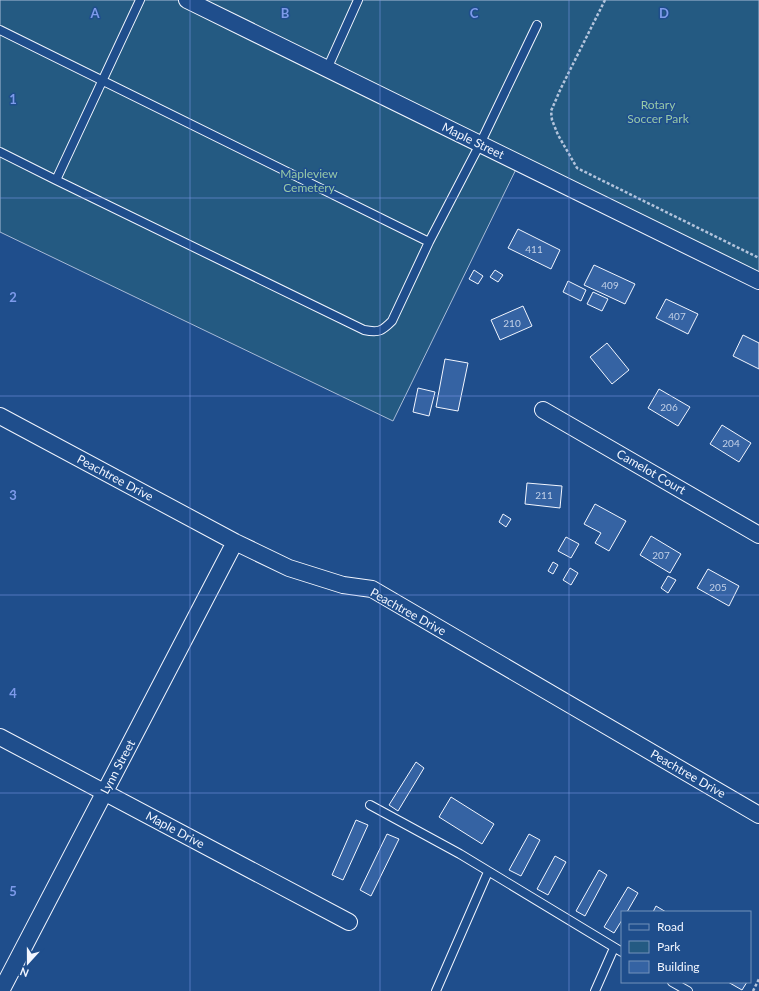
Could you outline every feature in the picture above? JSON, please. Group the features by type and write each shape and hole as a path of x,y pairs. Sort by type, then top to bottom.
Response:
{"street":[{"name":"Maple Street","path":"187,0 759,281"},
{"name":"Camelot Court","path":"543,410 759,535"},
{"name":"Peachtree Drive","path":"0,416 235,542 289,568 343,585 372,590 759,815"},
{"name":"Lynn Street","path":"1,991 235,542"},
{"name":"Maple Drive","path":"0,738 349,922"}],"lane":[{"path":"56,180 140,0"},
{"path":"327,68 358,0"},
{"path":"0,152 364,330 373,332 382,330 392,321 429,242 480,144 537,25"},
{"path":"0,30 429,242"},
{"path":"370,805 488,872 621,952"},
{"path":"436,991 488,872"},
{"path":"595,991 614,948"},
{"path":"674,983 688,991"}],"path":[{"path":"605,0 560,88 551,111 552,120 577,168 759,258"},
{"path":"753,991 759,980"}],"green space":[{"name":"Mapleview Cemetery","path":"0,0 759,0 759,274 521,159 393,421 0,232"}],"building":[{"path":"518,229 560,250 551,269 508,248"},
{"path":"594,265 635,284 625,304 584,285"},
{"path":"474,270 483,276 478,284 469,279"},
{"path":"495,270 503,275 498,282 490,277"},
{"path":"568,281 586,290 581,301 563,292"},
{"path":"593,292 608,299 602,311 587,304"},
{"path":"666,299 698,314 688,334 656,318"},
{"path":"523,306 532,326 500,340 491,320"},
{"path":"743,335 759,343 759,369 733,356"},
{"path":"607,343 629,370 612,384 590,357"},
{"path":"445,359 468,363 458,411 436,407"},
{"path":"418,388 435,392 429,416 413,412"},
{"path":"659,389 690,407 678,426 648,408"},
{"path":"722,425 751,443 739,462 710,444"},
{"path":"527,483 562,486 560,508 525,504"},
{"path":"595,504 626,521 609,551 595,543 601,533 584,524"},
{"path":"503,514 511,519 506,527 499,522"},
{"path":"651,536 681,554 670,573 640,555"},
{"path":"566,537 579,544 571,558 558,551"},
{"path":"553,562 558,565 553,574 548,571"},
{"path":"570,568 578,573 571,585 563,580"},
{"path":"708,569 739,586 729,606 697,588"},
{"path":"668,576 676,580 668,593 661,588"},
{"path":"416,762 424,768 398,811 389,805"},
{"path":"451,797 494,824 482,844 439,817"},
{"path":"356,820 368,825 343,880 332,875"},
{"path":"387,834 399,839 371,896 360,890"},
{"path":"529,834 540,840 521,876 509,870"},
{"path":"555,856 566,862 548,895 537,889"},
{"path":"599,870 607,875 585,916 576,911"},
{"path":"628,887 638,893 628,911 621,911 621,922 614,933 604,927"},
{"path":"656,906 664,911 654,911"},
{"path":"730,983 746,983 742,990"}],"park label":[{"name":"Rotary Soccer Park","path":"658,112"}]}
